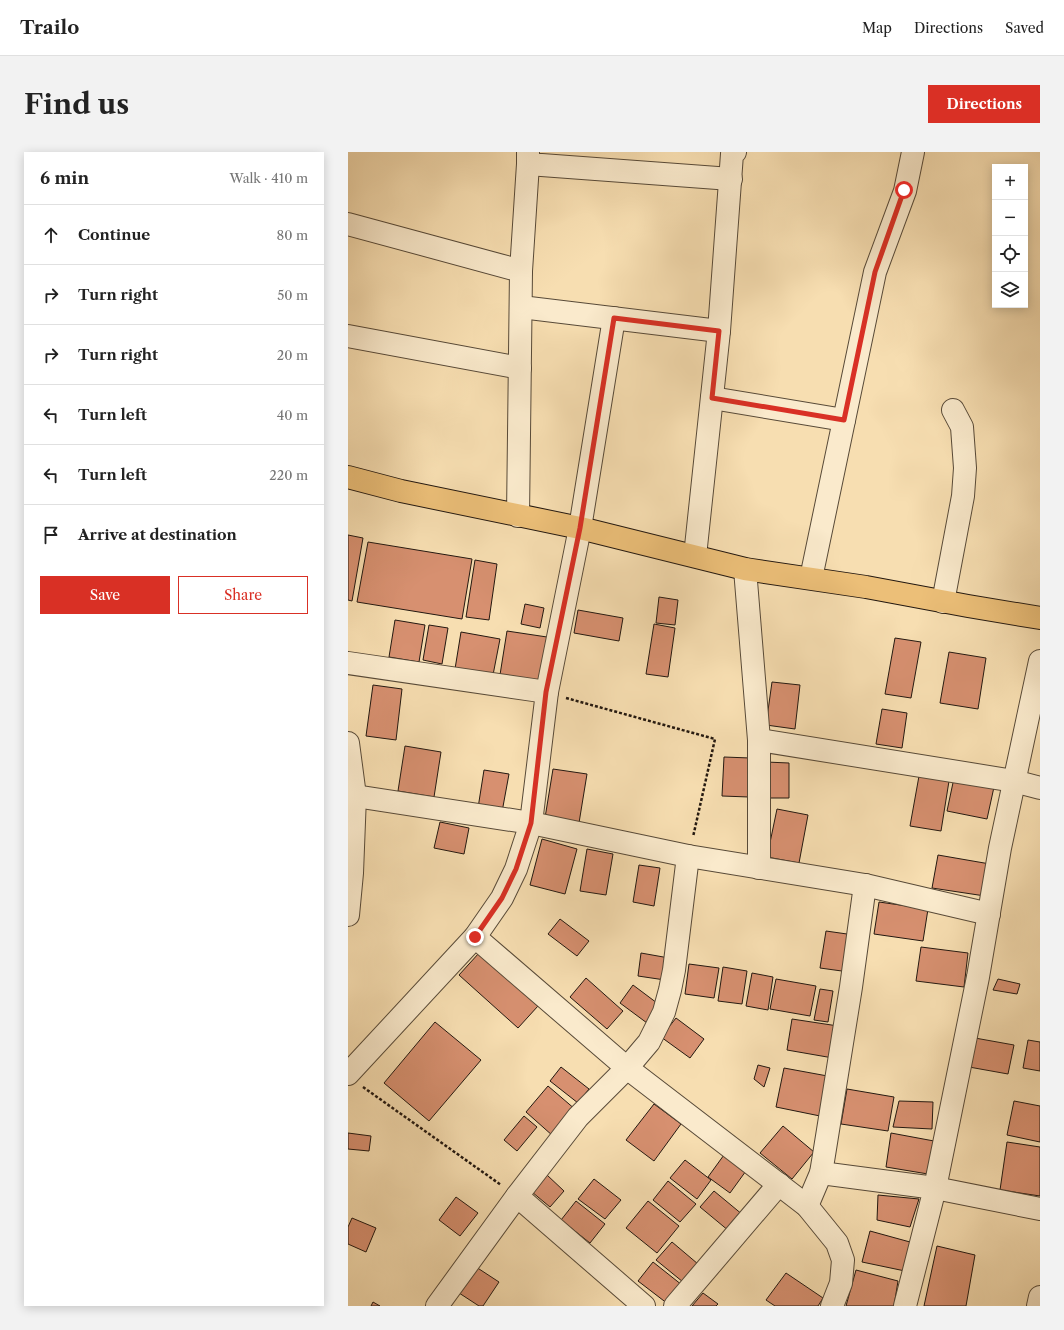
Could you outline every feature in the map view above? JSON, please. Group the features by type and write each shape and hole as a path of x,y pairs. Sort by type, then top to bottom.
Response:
{"highway":[{"path":"348,477 401,491 580,528 745,569 866,587 943,602 1040,618"}],"street":[{"path":"811,578 875,272 904,190 913,152"},
{"path":"695,556 719,331 733,153"},
{"path":"518,516 521,271 528,158 731,179"},
{"path":"348,224 521,271"},
{"path":"521,307 719,331"},
{"path":"354,1079 475,937 502,898 516,869 531,823 546,692 580,528 614,318"},
{"path":"348,336 520,368"},
{"path":"712,398 844,420"},
{"path":"943,602 963,496 965,468 962,427 953,410"},
{"path":"745,569 759,740 759,868"},
{"path":"905,1306 935,1188 978,977 1000,848 1040,661"},
{"path":"348,663 546,692"},
{"path":"759,740 1014,781 1040,788"},
{"path":"348,743 355,796 348,915"},
{"path":"355,796 531,823 688,856 865,885 989,914"},
{"path":"437,1306 517,1196 578,1117 627,1068 649,1042 664,1012 674,970 688,856"},
{"path":"807,1206 821,1173 851,987 865,885"},
{"path":"475,937 627,1068 807,1206 837,1243 843,1260 841,1283 832,1306"},
{"path":"821,1173 935,1188 1040,1209"},
{"path":"675,1306 779,1184"},
{"path":"517,1196 644,1306"},
{"path":"1038,1306 1040,1297"}],"path":[{"path":"546,692 715,739 688,856"},
{"path":"354,1079 517,1196"}],"building":[{"path":"348,535 363,538 352,601 348,600"},
{"path":"368,542 472,559 462,619 357,602"},
{"path":"475,560 497,564 489,620 466,617"},
{"path":"659,597 678,600 675,625 656,623"},
{"path":"525,604 544,608 540,628 521,624"},
{"path":"578,610 623,618 619,641 574,633"},
{"path":"395,620 425,625 419,662 389,657"},
{"path":"654,624 675,628 668,677 646,674"},
{"path":"429,625 448,628 442,664 423,660"},
{"path":"507,631 547,637 538,688 499,681"},
{"path":"461,632 500,639 493,675 455,669"},
{"path":"895,638 921,642 911,698 885,694"},
{"path":"949,652 986,658 978,709 940,703"},
{"path":"772,682 800,685 795,729 766,725"},
{"path":"373,685 402,689 396,740 366,736"},
{"path":"882,709 907,713 902,748 876,744"},
{"path":"405,746 441,752 434,797 398,791"},
{"path":"724,757 750,758 749,797 722,796"},
{"path":"766,762 789,763 789,798 765,798"},
{"path":"553,769 587,774 578,829 544,824"},
{"path":"484,770 509,774 502,812 478,808"},
{"path":"919,776 949,781 941,831 910,826"},
{"path":"954,778 994,787 987,819 947,811"},
{"path":"777,809 808,815 799,863 767,857"},
{"path":"440,822 469,828 464,854 434,848"},
{"path":"542,839 577,849 565,894 530,885"},
{"path":"587,849 613,854 606,895 580,891"},
{"path":"938,855 990,864 985,896 932,888"},
{"path":"639,865 660,868 654,906 633,902"},
{"path":"879,902 928,909 923,941 874,934"},
{"path":"560,919 589,941 577,956 548,934"},
{"path":"826,931 854,935 849,972 820,968"},
{"path":"921,947 968,953 964,987 916,981"},
{"path":"479,953 538,1006 518,1028 459,975"},
{"path":"641,953 669,958 665,980 638,976"},
{"path":"689,964 719,968 714,998 685,994"},
{"path":"723,967 747,971 742,1004 718,1001"},
{"path":"752,973 773,977 768,1010 746,1006"},
{"path":"586,978 623,1011 607,1029 570,997"},
{"path":"776,979 816,986 810,1016 770,1009"},
{"path":"998,979 1020,984 1017,994 993,990"},
{"path":"633,985 661,1006 647,1023 620,1003"},
{"path":"820,989 833,991 828,1022 814,1020"},
{"path":"676,1018 704,1039 690,1058 661,1037"},
{"path":"792,1019 838,1026 833,1058 787,1050"},
{"path":"435,1022 481,1060 429,1121 384,1083"},
{"path":"975,1038 1014,1045 1008,1074 969,1067"},
{"path":"1028,1040 1040,1042 1040,1071 1023,1068"},
{"path":"758,1065 770,1068 764,1087 754,1079"},
{"path":"561,1067 589,1089 578,1103 550,1081"},
{"path":"784,1068 833,1077 825,1117 776,1107"},
{"path":"548,1086 576,1110 553,1136 526,1112"},
{"path":"847,1089 894,1097 888,1131 841,1124"},
{"path":"899,1101 933,1102 932,1129 893,1127"},
{"path":"1014,1101 1040,1106 1040,1142 1007,1135"},
{"path":"654,1104 681,1124 654,1161 626,1140"},
{"path":"524,1116 537,1127 517,1151 504,1140"},
{"path":"783,1126 814,1152 792,1179 760,1153"},
{"path":"348,1133 371,1136 369,1151 348,1149"},
{"path":"891,1133 934,1141 928,1174 886,1167"},
{"path":"1007,1142 1040,1147 1040,1196 1000,1190"},
{"path":"729,1148 751,1164 730,1193 708,1177"},
{"path":"685,1160 711,1180 697,1199 670,1178"},
{"path":"547,1175 564,1191 550,1207 532,1192"},
{"path":"594,1179 621,1200 605,1219 578,1199"},
{"path":"668,1181 696,1204 680,1222 653,1200"},
{"path":"714,1191 743,1215 729,1231 700,1207"},
{"path":"878,1195 919,1199 910,1227 877,1220"},
{"path":"456,1197 478,1213 460,1236 439,1220"},
{"path":"576,1201 605,1224 590,1243 561,1220"},
{"path":"648,1201 679,1226 657,1253 626,1228"},
{"path":"352,1218 376,1228 366,1252 348,1244 348,1227"},
{"path":"870,1231 910,1242 905,1271 862,1262"},
{"path":"672,1242 698,1264 683,1282 656,1260"},
{"path":"937,1246 975,1255 966,1306 924,1306"},
{"path":"653,1262 682,1285 668,1304 638,1281"},
{"path":"473,1265 499,1282 483,1306 479,1306 456,1291"},
{"path":"856,1270 898,1281 894,1306 846,1306"},
{"path":"786,1273 823,1298 818,1306 775,1306 766,1300"},
{"path":"703,1293 718,1304 716,1306 692,1306"},
{"path":"373,1302 380,1306 371,1306"}],"route":[{"path":"475,937 502,898 516,869 531,823 546,692 580,528 614,318 719,331 712,398 844,420 875,272 904,190"}]}
